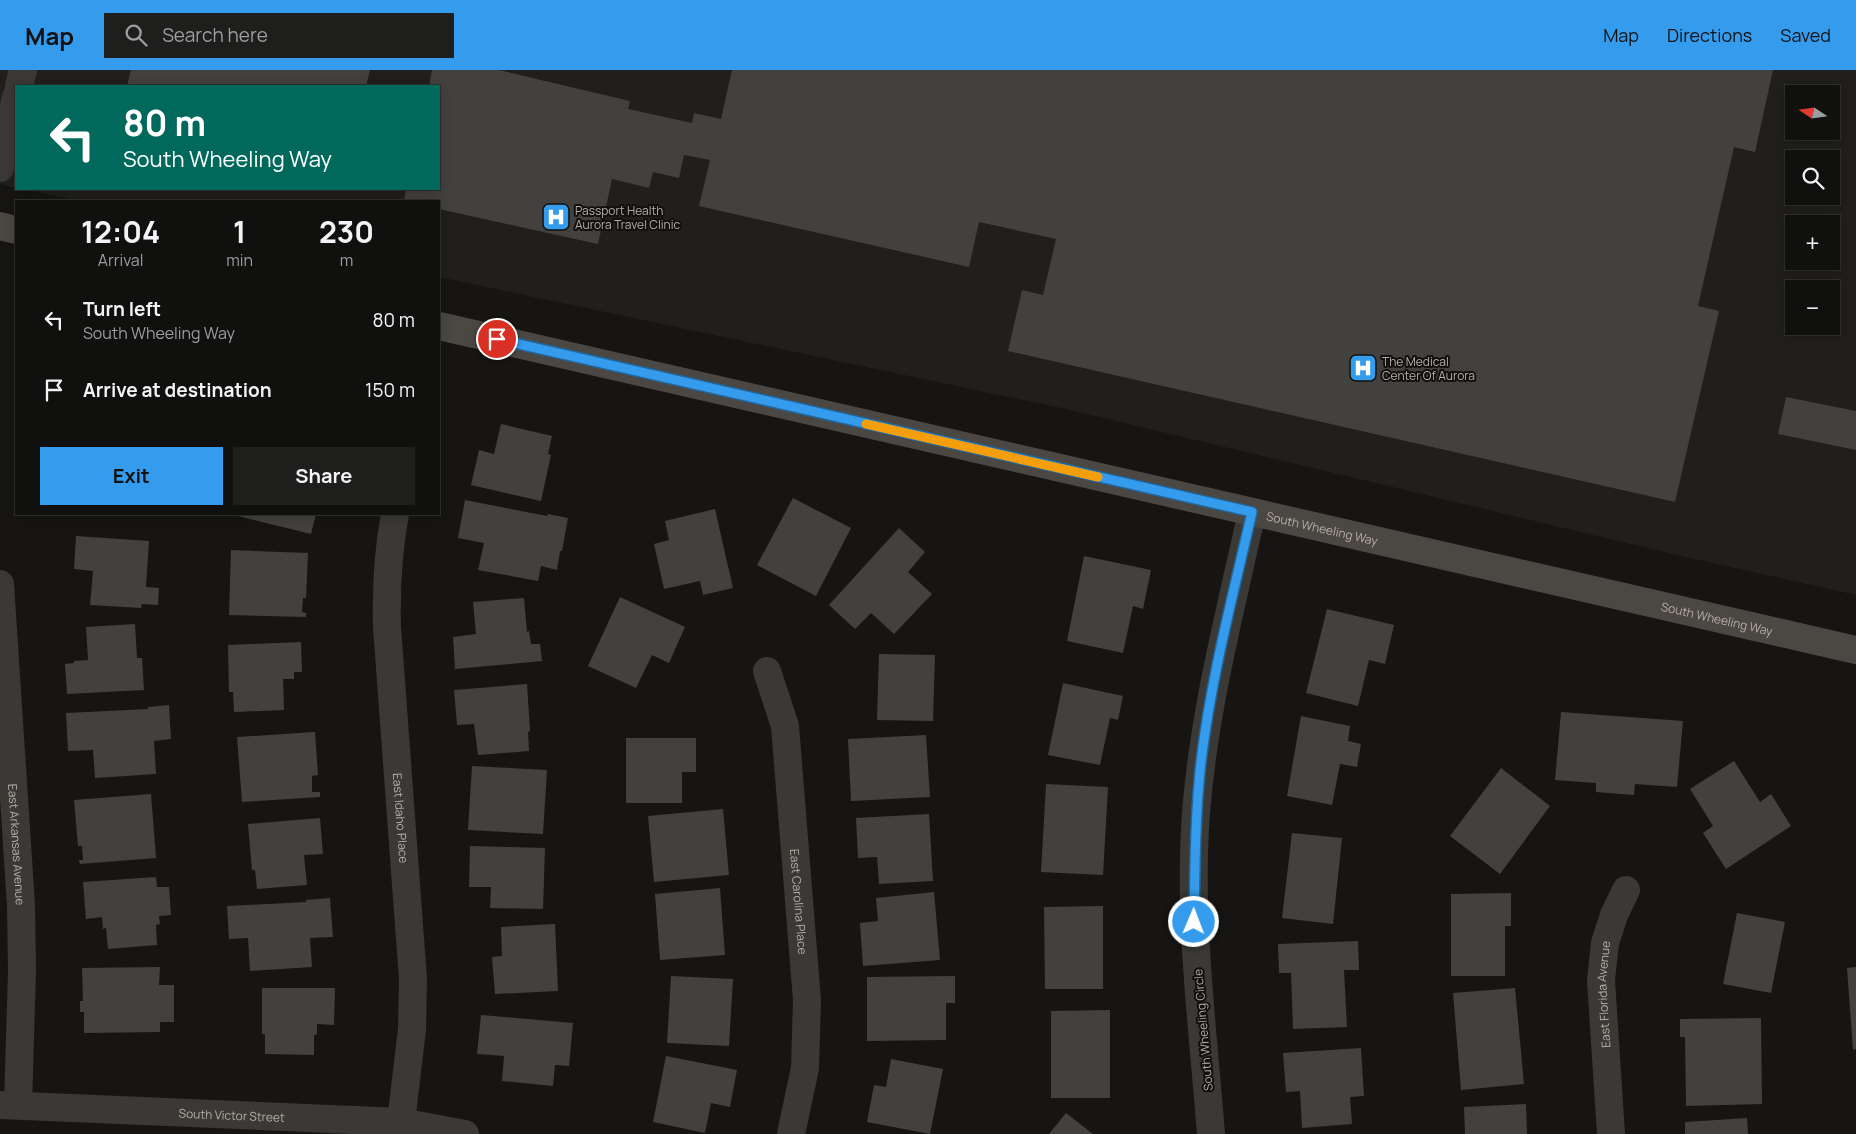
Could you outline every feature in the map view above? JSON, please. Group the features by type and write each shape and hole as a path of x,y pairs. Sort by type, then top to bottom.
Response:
{"street":[{"path":"19,85 22,70"},
{"path":"0,168 15,101"},
{"path":"0,226 15,230"},
{"name":"South Wheeling Way","path":"440,326 1856,650"},
{"name":"South Wheeling Circle","path":"1212,1134 1194,922 1196,815 1208,709 1252,512"},
{"name":"East Idaho Place","path":"395,515 387,582 387,627 413,979 412,1029 401,1122"},
{"name":"East Arkansas Avenue","path":"0,584 21,905 22,971 9,1105"},
{"name":"East Carolina Place","path":"767,671 785,726 807,1000 805,1068 791,1134"},
{"name":"East Florida Avenue","path":"1611,1134 1601,980 1605,943 1614,915 1626,890"},
{"name":"South Victor Street","path":"9,1105 401,1122 465,1134"}],"shaded area":[{"name":"The Medical Center Of Aurora","path":"0,70 1856,70 1856,595 1677,555 1066,409 440,277 440,200 76,200 27,190 440,190 440,85 15,85 15,188 0,184"}],"building":[{"path":"131,70 370,70 366,85 127,85"},
{"name":"The Medical Center Of Aurora","path":"432,70 499,70 630,101 628,109 692,123 694,113 721,119 732,70 1773,70 1755,152 1734,147 1698,306 1719,311 1675,502 1008,351 1022,290 1043,295 1056,239 979,222 969,267 699,206 710,160 684,155 679,178 653,172 649,188 612,179 598,244 440,209 440,200 404,200 406,190 440,190 440,85 429,85"},
{"path":"1786,397 1856,411 1856,450 1778,434"},
{"path":"501,424 552,436 548,454 551,455 541,501 471,485 479,450 494,454"},
{"path":"793,498 851,528 816,596 757,565"},
{"path":"465,500 547,516 548,514 568,518 557,570 541,566 538,581 478,570 484,543 458,538"},
{"path":"715,509 733,588 703,595 700,581 664,589 654,544 669,540 665,521"},
{"path":"238,515 316,515 311,534"},
{"path":"899,528 925,552 908,572 932,594 894,634 871,613 855,629 829,605"},
{"path":"76,536 149,541 146,587 159,588 158,605 142,604 141,608 90,605 93,571 74,569"},
{"path":"231,550 308,553 306,598 303,598 302,612 306,613 306,617 229,615"},
{"path":"1084,556 1151,570 1143,609 1133,606 1123,653 1067,641"},
{"path":"620,597 685,627 669,663 652,655 636,688 588,666"},
{"path":"524,598 527,632 529,631 531,644 540,644 542,661 455,669 453,637 476,634 473,602"},
{"path":"1327,609 1394,625 1385,664 1369,660 1358,706 1306,693"},
{"path":"135,624 137,658 142,658 144,690 67,694 65,664 88,660 86,627"},
{"path":"301,642 302,672 294,672 294,679 283,679 284,710 234,712 233,692 229,692 228,645"},
{"path":"879,654 935,655 933,721 877,720"},
{"path":"1063,683 1123,696 1118,720 1110,718 1100,765 1048,755"},
{"path":"527,684 530,731 528,732 529,751 478,755 474,724 457,725 454,690"},
{"path":"169,705 171,739 154,741 156,774 95,778 93,750 68,751 66,713 148,709 148,707"},
{"path":"1561,712 1683,721 1677,787 1635,784 1634,795 1596,792 1596,783 1555,780"},
{"path":"1301,716 1350,726 1348,741 1361,744 1357,767 1340,764 1332,805 1287,796"},
{"path":"315,732 318,775 312,776 312,792 320,792 320,797 242,802 237,737"},
{"path":"926,735 930,797 851,801 848,739"},
{"path":"626,738 696,738 696,772 682,772 682,803 626,803"},
{"path":"1734,761 1760,802 1771,794 1791,826 1726,869 1703,833 1713,826 1690,789"},
{"path":"472,766 547,770 543,834 468,830"},
{"path":"1501,768 1550,806 1500,874 1450,836"},
{"path":"1046,784 1108,787 1103,875 1041,872"},
{"path":"151,794 156,858 80,864 79,860 83,860 82,846 78,846 74,800"},
{"path":"723,809 729,875 654,882 648,816"},
{"path":"929,814 933,881 879,884 877,857 858,858 856,818"},
{"path":"320,818 323,854 304,855 307,885 257,889 255,870 252,870 248,824"},
{"path":"1292,833 1342,838 1333,924 1282,918"},
{"path":"470,846 545,848 543,909 490,908 491,887 469,887"},
{"path":"156,877 157,887 169,887 171,915 159,916 160,924 156,925 157,945 108,949 106,928 103,929 102,917 86,919 83,882"},
{"path":"720,888 725,955 660,960 655,894"},
{"path":"934,892 940,960 863,966 860,923 878,921 876,898"},
{"path":"1511,893 1511,926 1505,926 1505,976 1451,976 1451,894"},
{"path":"330,898 333,937 310,938 312,967 250,971 248,938 229,939 227,906 306,902 306,900"},
{"path":"1103,906 1103,989 1045,989 1044,907"},
{"path":"1737,913 1785,922 1771,993 1723,984"},
{"path":"555,924 558,991 495,994 492,957 502,956 501,927"},
{"path":"1358,941 1359,970 1344,970 1347,1027 1293,1029 1291,973 1279,973 1278,944"},
{"path":"160,967 159,985 174,985 174,1022 160,1022 160,1032 84,1033 84,1012 80,1012 80,1001 83,1001 82,968"},
{"path":"1856,967 1856,1049 1853,1050 1847,968"},
{"path":"671,976 733,979 729,1046 667,1043"},
{"path":"955,976 955,1003 946,1003 946,1040 867,1041 867,977"},
{"path":"262,988 335,988 334,1025 317,1024 317,1034 314,1035 314,1055 265,1054 265,1034 262,1034"},
{"path":"1515,988 1524,1084 1461,1090 1453,993"},
{"path":"1110,1010 1110,1098 1051,1098 1051,1011"},
{"path":"481,1015 573,1023 569,1066 555,1065 553,1086 502,1081 504,1056 477,1054"},
{"path":"1761,1018 1762,1104 1686,1106 1685,1037 1680,1037 1680,1019"},
{"path":"1361,1048 1364,1096 1350,1097 1352,1124 1302,1128 1300,1091 1286,1092 1283,1053"},
{"path":"666,1056 737,1070 730,1107 711,1103 705,1133 653,1122"},
{"path":"891,1059 943,1069 930,1134 867,1122 874,1085 886,1087"},
{"path":"1526,1104 1527,1134 1465,1134 1464,1107"},
{"path":"1066,1113 1093,1134 1049,1134"},
{"path":"1747,1118 1748,1134 1685,1134 1685,1122"}],"slow traffic":[{"path":"866,424 1098,477"}],"place":[{"name":"Passport Health Aurora Travel Clinic","path":"556,217"},
{"name":"The Medical Center Of Aurora","path":"1363,368"}],"route":[{"path":"497,339 1252,512 1208,709 1196,815 1194,922"}]}
